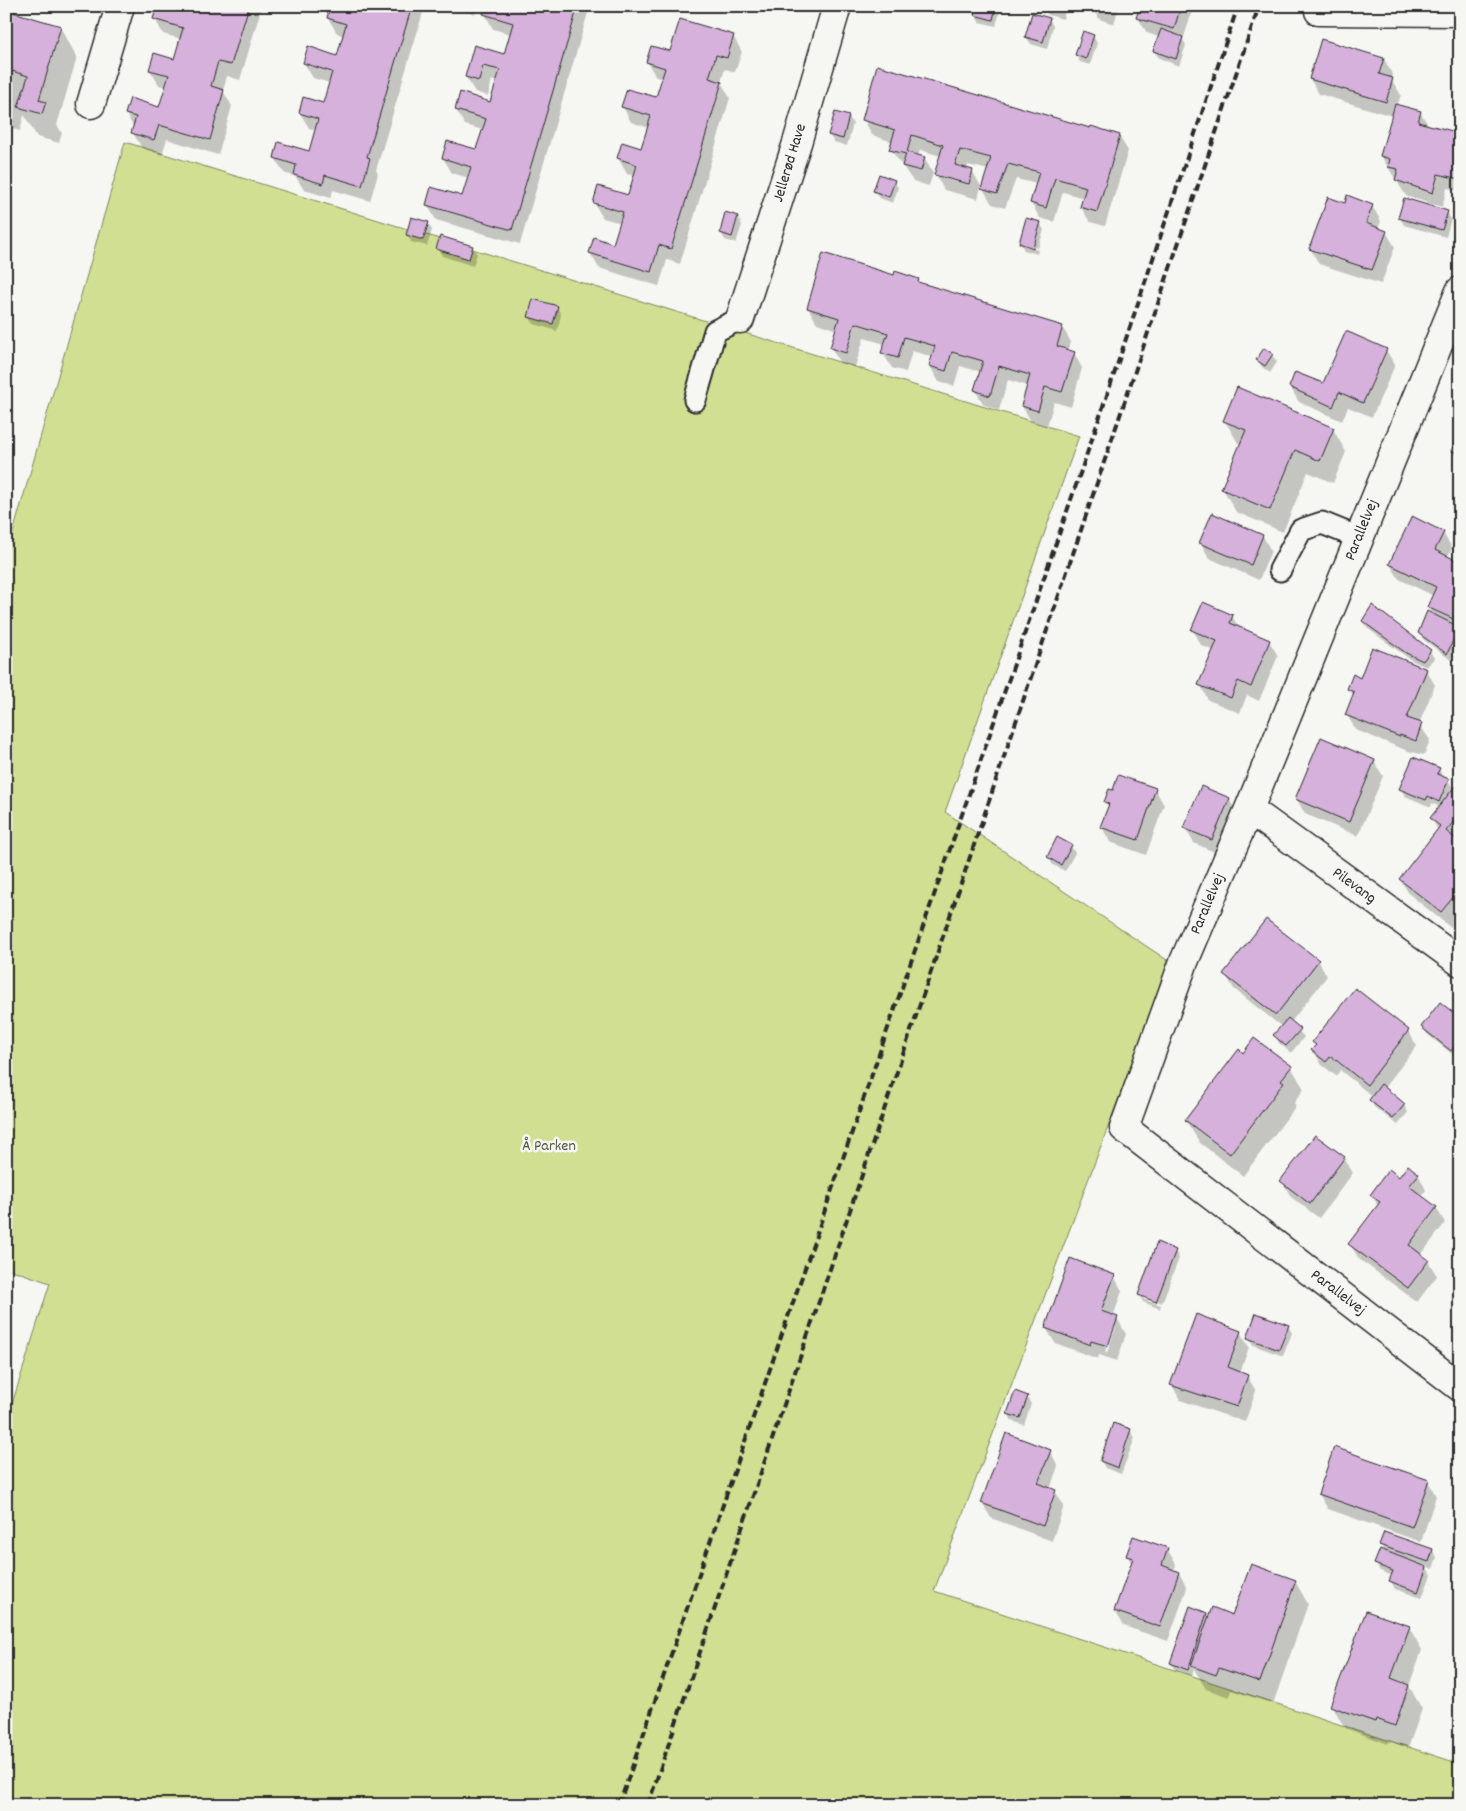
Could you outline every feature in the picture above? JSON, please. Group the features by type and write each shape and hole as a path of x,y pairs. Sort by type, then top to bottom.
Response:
{"street":[{"path":"91,104 120,6"},
{"name":"Jellerød Have","path":"740,319 837,6"},
{"path":"1319,11 1460,12"},
{"name":"Parallelvej","path":"1460,290 1249,809 1183,964 1124,1128 1460,1387"},
{"name":"Pilevang","path":"1249,809 1460,962"}],"lane":[{"path":"695,400 715,331 740,319"},
{"path":"1280,570 1301,530 1322,523 1359,538"}],"green space":[{"name":"Å Parken","path":"125,142 1079,436 945,812 1170,962 934,1591 1460,1764 1460,1805 6,1805 6,1423 50,1283 6,1268 6,557"}],"building":[{"path":"157,6 171,6 188,11 189,6 249,6 231,65 218,62 211,86 224,90 210,140 159,125 154,140 131,133 136,117 125,114 130,98 159,107 169,75 149,70 154,53 174,59 183,28 153,19"},
{"path":"330,6 412,6 367,157 370,158 362,186 325,175 323,184 294,175 296,165 274,158 278,142 309,151 318,119 299,113 303,97 323,103 332,72 303,63 308,46 337,56 346,24 327,18"},
{"path":"486,6 578,6 512,230 426,205 431,187 462,196 471,167 442,158 447,141 476,149 486,119 455,110 460,92 490,102 500,70 483,66 479,81 465,77 474,45 504,54 513,23 483,14"},
{"path":"976,6 996,6 993,20 974,15"},
{"path":"1140,6 1181,6 1174,29 1136,18"},
{"path":"6,10 61,26 39,100 46,102 42,114 18,107 28,76 12,71 6,90"},
{"path":"1032,13 1050,18 1043,42 1025,37"},
{"path":"680,19 734,35 727,58 716,55 709,78 722,82 671,249 659,245 651,272 589,253 594,237 613,244 623,212 593,203 598,186 628,195 637,165 617,158 622,142 641,148 651,116 621,107 627,89 656,97 665,68 646,62 651,46 670,51"},
{"path":"1161,29 1183,37 1176,59 1153,51"},
{"path":"1083,31 1094,35 1086,59 1075,55"},
{"path":"1321,39 1384,58 1379,74 1393,78 1386,102 1309,79"},
{"path":"877,65 1090,128 1091,126 1120,135 1097,212 1080,207 1086,187 1055,178 1046,208 1030,203 1039,172 1008,164 997,194 981,189 991,158 960,150 955,165 973,170 969,184 934,175 943,145 912,135 907,152 925,157 921,171 902,166 906,154 889,150 895,130 862,120"},
{"path":"1395,104 1421,111 1418,122 1460,133 1459,179 1438,174 1433,193 1395,180 1398,169 1388,167 1390,159 1380,156"},
{"path":"835,112 849,116 843,139 828,135"},
{"path":"879,174 895,180 889,197 873,191"},
{"path":"1347,195 1373,205 1366,223 1387,231 1372,270 1309,249 1328,197 1345,203"},
{"path":"1404,198 1448,211 1442,230 1398,218"},
{"path":"725,212 738,216 732,237 720,233"},
{"path":"411,217 429,222 423,240 406,235"},
{"path":"1026,218 1041,222 1033,248 1019,243"},
{"path":"440,236 473,246 469,259 436,249"},
{"path":"823,253 894,275 895,271 919,279 918,282 1063,326 1057,346 1075,352 1062,392 1045,387 1038,411 1021,406 1030,375 999,366 990,396 974,390 983,361 952,352 946,371 929,366 935,346 904,337 898,358 881,353 888,333 855,323 846,353 830,348 839,318 807,308"},
{"path":"533,299 558,306 553,324 528,317"},
{"path":"1346,331 1387,349 1363,403 1339,392 1333,407 1289,387 1295,372 1323,383"},
{"path":"1264,348 1273,354 1265,366 1256,360"},
{"path":"1237,387 1334,428 1320,461 1295,450 1270,510 1221,489 1246,430 1223,421"},
{"path":"1460,430 1460,454 1451,451"},
{"path":"1212,513 1263,535 1251,565 1199,543"},
{"path":"1412,516 1444,532 1435,550 1460,562 1460,622 1427,607 1436,587 1389,564"},
{"path":"1203,602 1233,615 1230,623 1270,640 1251,687 1238,681 1231,698 1198,685 1217,641 1191,630"},
{"path":"1372,605 1431,650 1423,661 1406,653 1362,621"},
{"path":"1427,611 1459,627 1447,654 1418,633"},
{"path":"1372,647 1427,669 1407,718 1422,723 1416,741 1400,735 1400,737 1345,715 1354,692 1347,689 1353,674 1360,678"},
{"path":"1321,737 1375,760 1349,822 1295,799"},
{"path":"1413,757 1440,768 1437,774 1449,779 1439,802 1428,796 1426,800 1399,789"},
{"path":"1118,775 1156,788 1138,840 1100,827 1109,804 1104,802 1109,789 1113,790"},
{"path":"1201,786 1230,798 1212,840 1183,828"},
{"path":"1455,786 1460,789 1460,814 1446,831 1460,842 1460,889 1441,912 1399,879 1440,826 1430,818"},
{"path":"1057,837 1072,845 1061,865 1047,857"},
{"path":"1266,919 1319,960 1276,1015 1223,974"},
{"path":"1355,988 1409,1030 1367,1085 1331,1056 1326,1062 1311,1050 1316,1045 1312,1042"},
{"path":"1440,1002 1460,1018 1460,1040 1451,1051 1421,1027"},
{"path":"1288,1018 1301,1029 1286,1046 1273,1035"},
{"path":"1254,1038 1292,1066 1281,1080 1284,1082 1230,1154 1185,1120 1239,1049 1243,1053"},
{"path":"1381,1084 1405,1104 1393,1119 1369,1100"},
{"path":"1315,1135 1345,1157 1310,1204 1280,1181"},
{"path":"1408,1165 1419,1174 1409,1186 1437,1207 1409,1245 1429,1260 1408,1288 1348,1244 1380,1202 1370,1195 1389,1169 1399,1177"},
{"path":"1157,1242 1176,1250 1156,1302 1138,1295"},
{"path":"1070,1258 1115,1275 1101,1311 1118,1317 1108,1346 1091,1341 1090,1345 1045,1328"},
{"path":"1256,1313 1289,1325 1279,1350 1247,1338"},
{"path":"1196,1314 1241,1331 1228,1367 1248,1375 1237,1407 1170,1385"},
{"path":"1015,1391 1028,1396 1020,1418 1007,1414"},
{"path":"1113,1423 1131,1429 1118,1468 1100,1461"},
{"path":"1006,1433 1051,1450 1038,1483 1056,1490 1043,1526 981,1503"},
{"path":"1334,1447 1429,1480 1412,1527 1318,1494"},
{"path":"1384,1532 1433,1549 1429,1562 1379,1545"},
{"path":"1133,1536 1168,1548 1162,1565 1179,1572 1160,1627 1114,1611 1133,1558 1126,1556"},
{"path":"1380,1549 1427,1567 1418,1592 1389,1581 1393,1571 1374,1564"},
{"path":"1251,1564 1296,1580 1260,1682 1219,1668 1216,1675 1191,1666 1212,1607 1232,1615"},
{"path":"1190,1606 1207,1613 1188,1670 1170,1663"},
{"path":"1366,1611 1410,1626 1391,1678 1409,1685 1395,1726 1376,1719 1375,1722 1330,1706"}],"railway":[{"path":"619,1805 1101,413 1238,6"},
{"path":"648,1805 1259,6"}]}
